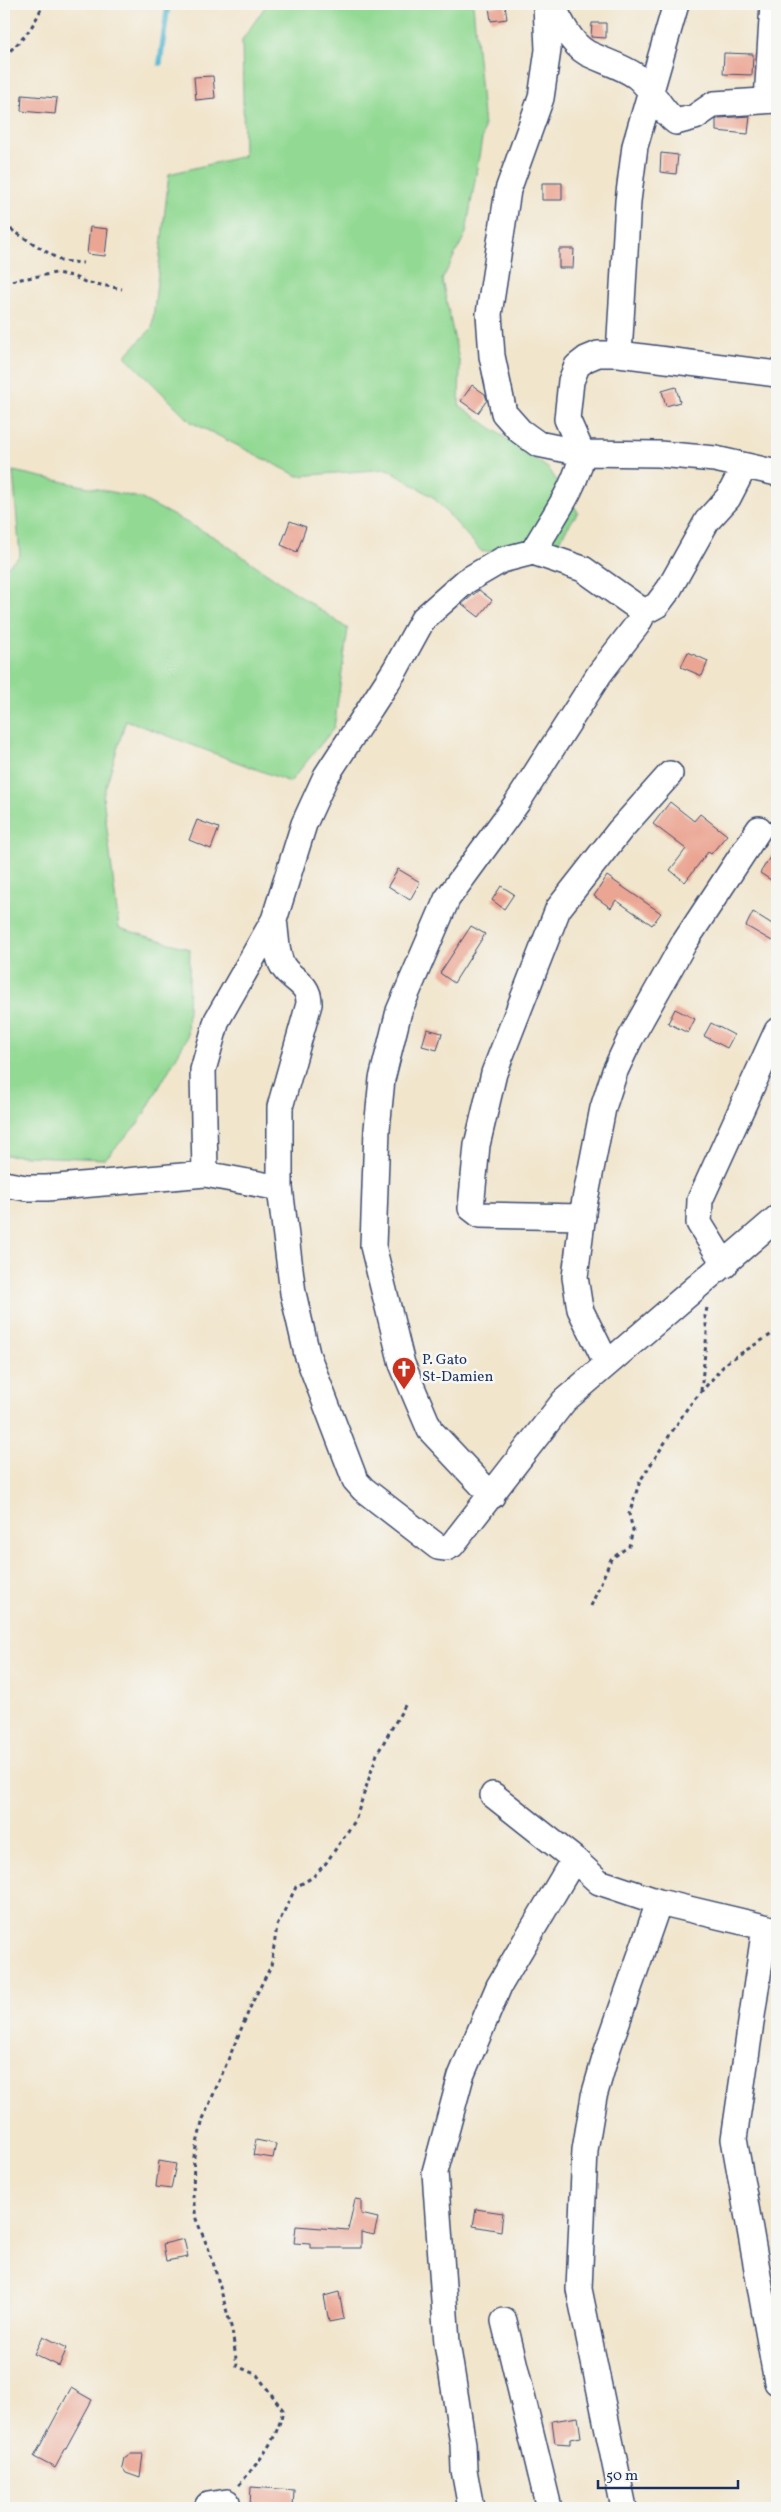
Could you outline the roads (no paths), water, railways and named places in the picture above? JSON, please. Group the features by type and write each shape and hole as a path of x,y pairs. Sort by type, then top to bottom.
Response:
{"street":[{"path":"546,4 548,50 541,98 508,190 489,314 492,356 504,414 520,431 538,444 582,453 659,454 715,459 777,473"},
{"path":"552,4 562,26 585,52 635,75 651,89 665,114 676,122 695,117 714,104 772,100 773,4"},
{"path":"619,354 628,201 635,146 676,4"},
{"path":"533,552 572,484 581,463 582,453 567,419 571,381 577,366 586,359 598,354 619,354 777,374"},
{"path":"492,1496 430,1430 402,1364 373,1246 377,1128 382,1079 398,1011 448,899 517,803 600,674 637,625 644,612 657,605 669,590 707,521 728,498 744,466"},
{"path":"205,1174 203,1070 221,1012 274,920 304,824 326,776 395,670 423,619 466,581 502,560 533,552 583,569 644,612"},
{"path":"583,1217 480,1215 474,1212 471,1208 478,1145 494,1073 561,903 620,830 670,774"},
{"path":"606,1364 580,1310 575,1277 583,1217 603,1108 615,1071 626,1047 684,943 759,829"},
{"path":"274,920 280,960 284,967 307,989 309,996 309,1004 280,1107 280,1188 293,1293 307,1354 355,1480 363,1489 438,1547 446,1548 452,1545 564,1401 777,1218"},
{"path":"720,1268 699,1222 700,1200 777,1031"},
{"path":"4,1184 26,1188 47,1188 205,1174 280,1188"},
{"path":"493,1795 574,1859 599,1882 659,1902 771,1929 734,2138 768,2274 777,2382"},
{"path":"471,2508 447,2343 435,2172 461,2076 499,1986 574,1859"},
{"path":"624,2508 579,2289 585,2150 594,2096 604,2062 659,1902"},
{"path":"504,2321 549,2508"}],"waterway":[{"path":"160,63 168,4"}],"place":[{"name":"P. Gato St-Damien","path":"404,1390"}]}
